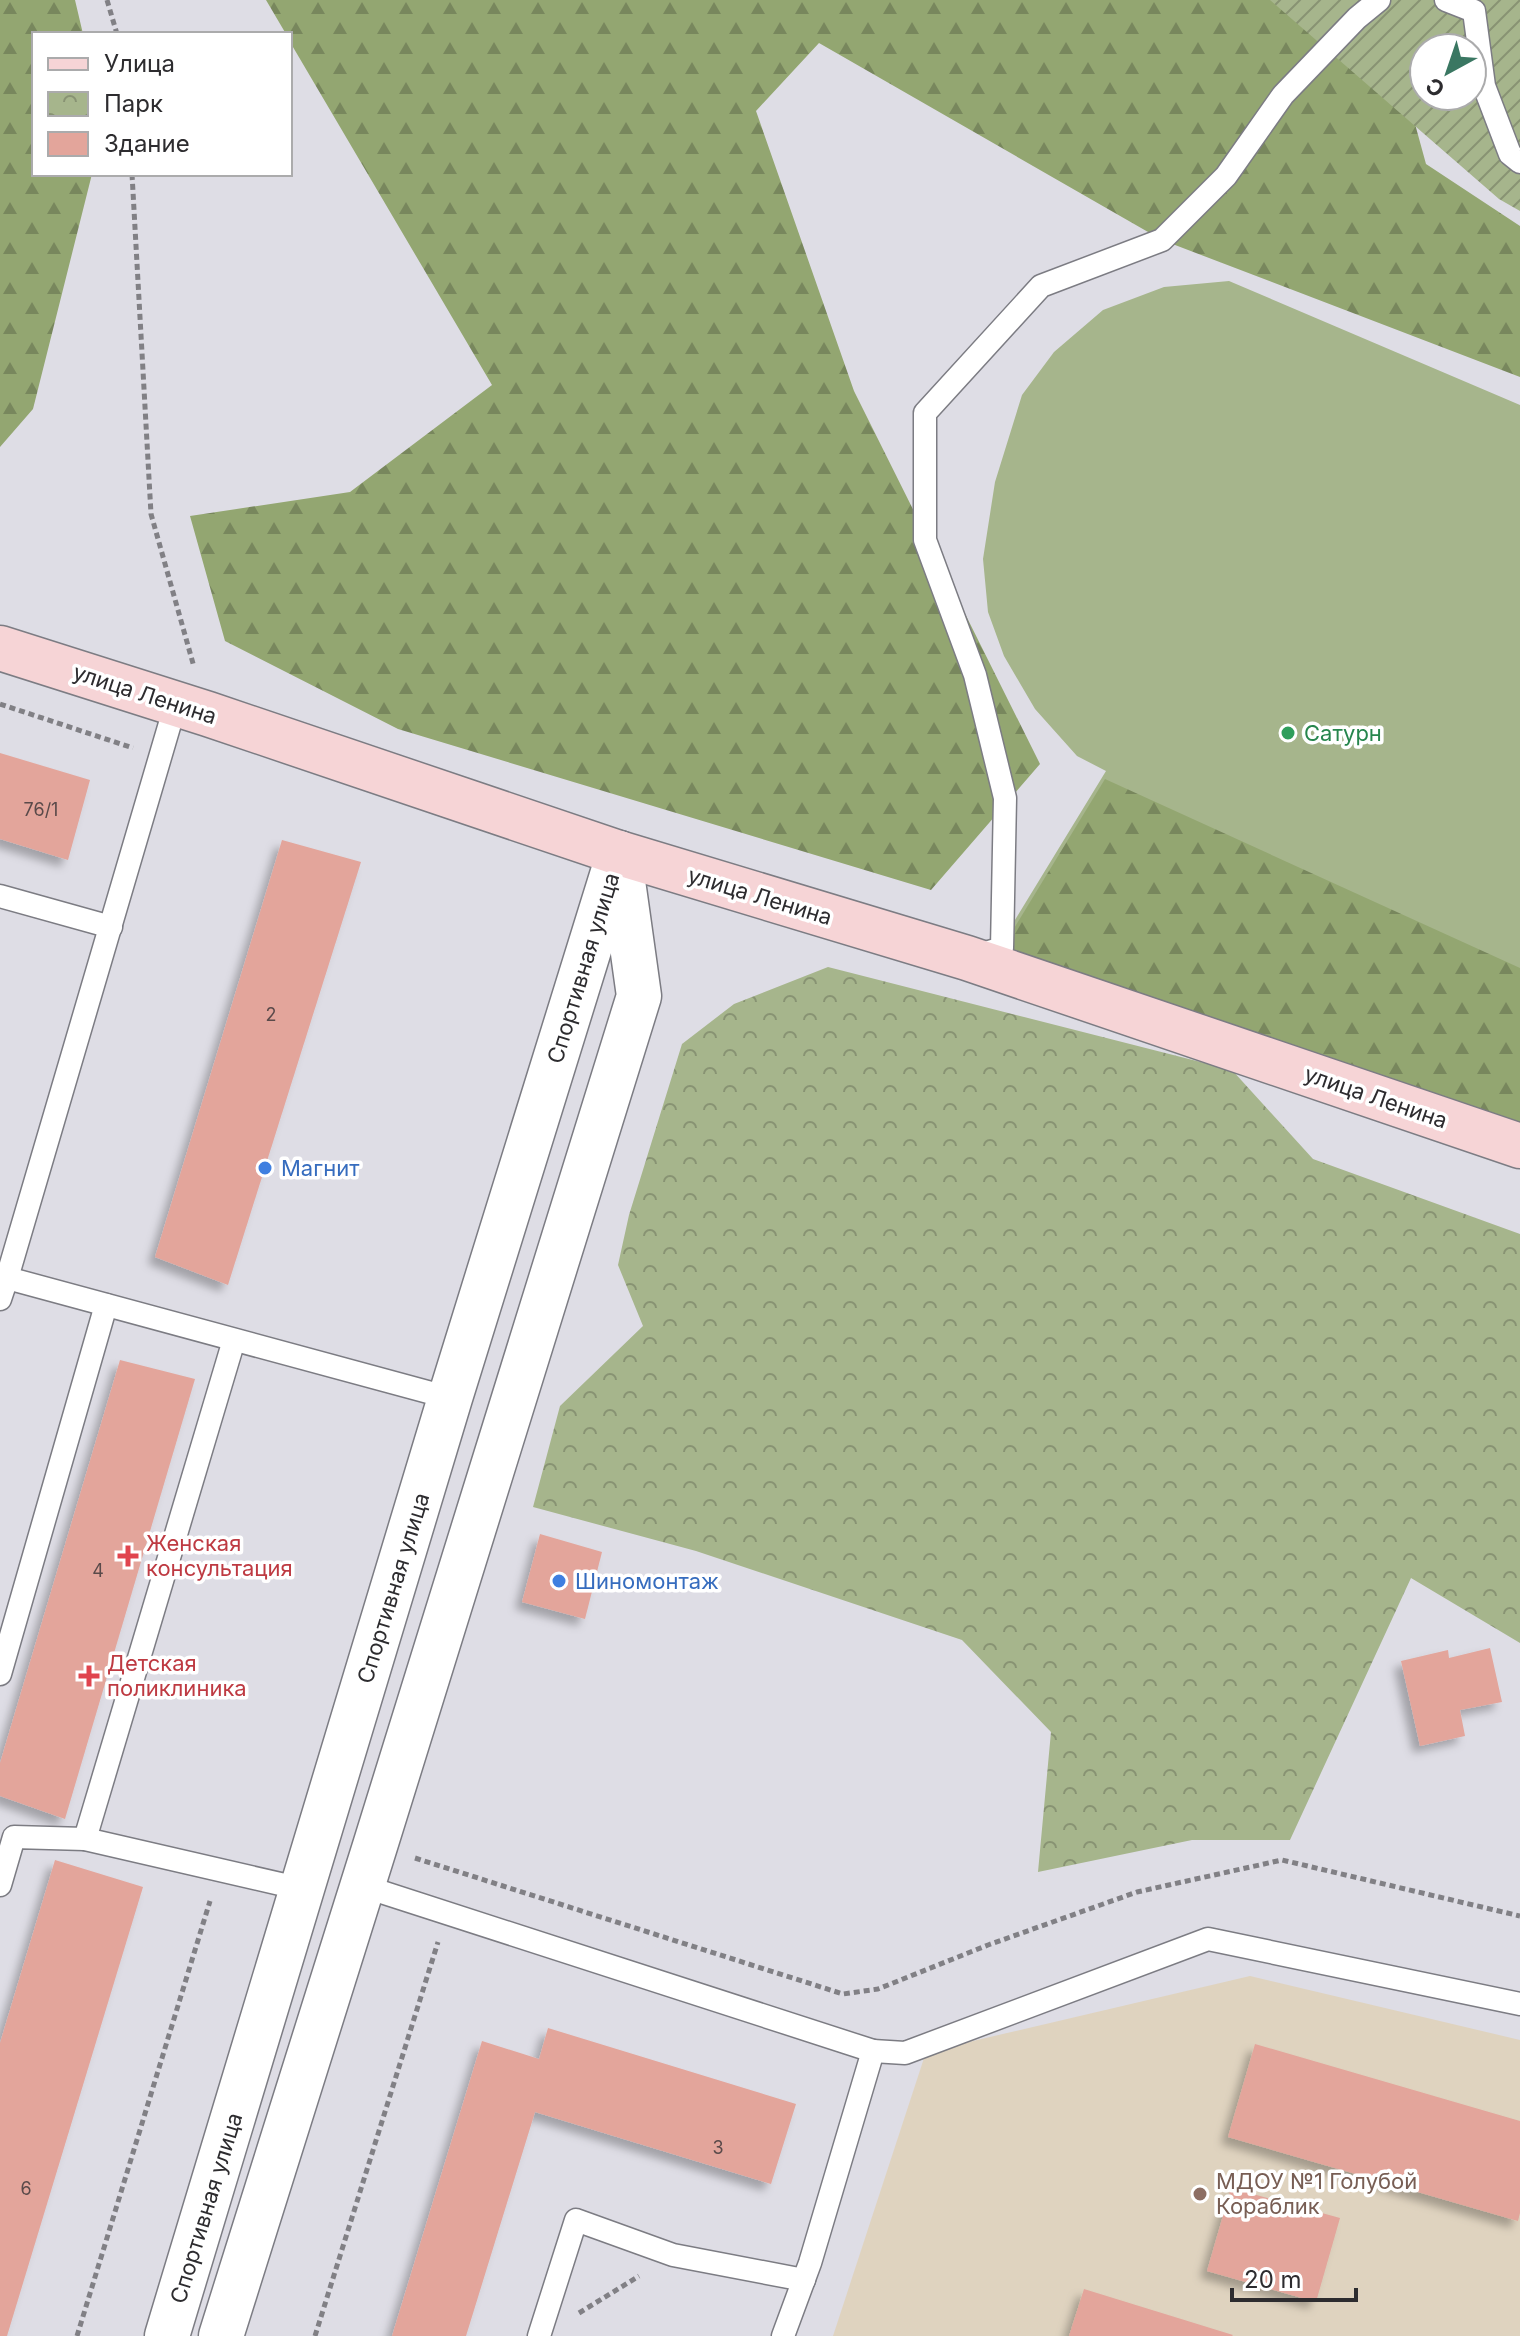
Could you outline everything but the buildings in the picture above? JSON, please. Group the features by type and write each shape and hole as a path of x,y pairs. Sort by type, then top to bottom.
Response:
{"street":[{"name":"улица Ленина","path":"0,648 192,708 619,853 967,958 1520,1146"},
{"name":"Спортивная улица","path":"167,2336 450,1398 619,853"},
{"name":"Спортивная улица","path":"221,2336 639,996 619,853"}],"lane":[{"path":"967,958 1002,948 1005,798 975,675 925,540 925,413 1041,286 1162,240 1226,176 1283,95 1357,18 1379,0"},
{"path":"1446,0 1474,11 1484,86 1510,154 1520,162"},
{"path":"192,708 161,757 4,1289 106,1305 450,1398"},
{"path":"0,896 111,927"},
{"path":"0,1674 106,1305"},
{"path":"85,1839 234,1340"},
{"path":"0,1885 14,1837 85,1839 302,1889"},
{"path":"369,1866 447,1913 873,2051 905,2053 1208,1939 1520,2004"},
{"path":"783,2336 804,2280 873,2051"},
{"path":"539,2336 576,2220 673,2255 804,2280"}],"path":[{"path":"107,0 116,32"},
{"path":"132,176 151,514 192,708"},
{"path":"0,704 161,757"},
{"path":"369,1866 461,1873 843,1994 878,1989 988,1945 1137,1892 1282,1860 1520,1916"},
{"path":"77,2336 220,1870"},
{"path":"315,2336 461,1873"},
{"path":"568,2320 673,2255"}],"shaded area":[{"name":"МДОУ №1 Голубой Кораблик","path":"1250,1976 1520,2040 1520,2336 833,2336 926,2052"}],"green space":[{"path":"0,0 75,0 83,32 32,32 32,176 91,176 33,409 0,447"},
{"path":"266,0 1381,0 1408,98 1408,112 1412,112 1426,164 1520,226 1520,377 1162,240 819,43 756,111 854,391 1040,764 931,890 398,729 225,641 190,516 350,492 492,385 292,45 292,32 285,32"},
{"path":"1270,0 1520,0 1520,211 1499,199"},
{"name":"Сатурн","path":"1229,281 1520,405 1520,1140 993,956 1106,771 1077,756 1035,709 1004,656 988,612 983,559 995,482 1022,395 1054,352 1103,310 1164,287"},
{"path":"1105,779 1520,968 1520,1125 1002,948"},
{"path":"828,967 1232,1070 1313,1159 1520,1234 1520,1643 1411,1578 1290,1840 1192,1840 1038,1872 1051,1732 962,1640 696,1551 533,1507 560,1406 643,1326 618,1265 629,1215 682,1044 734,1004"}],"place":[{"name":"Сатурн","path":"1288,733"},
{"name":"Магнит","path":"265,1168"},
{"name":"Женская консультация","path":"128,1556"},
{"name":"Шиномонтаж","path":"559,1581"},
{"name":"Детская поликлиника","path":"89,1676"},
{"name":"МДОУ №1 Голубой Кораблик","path":"1200,2194"}]}
